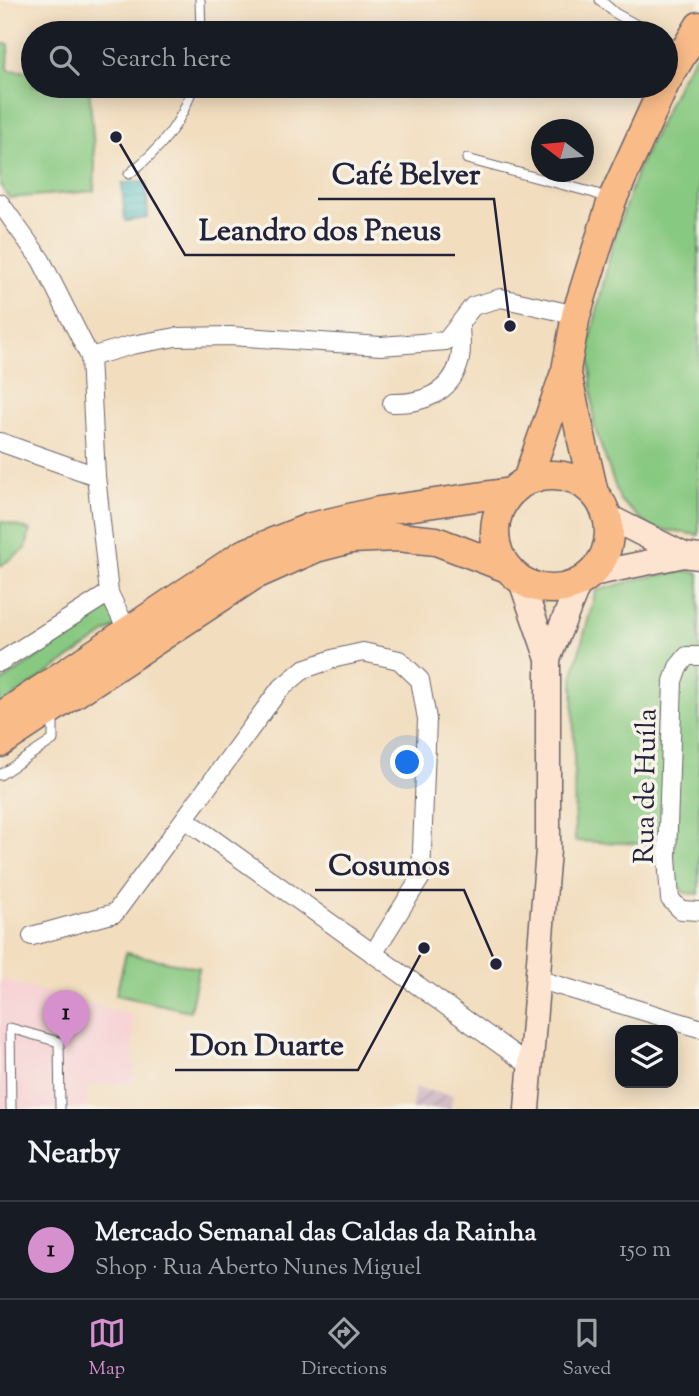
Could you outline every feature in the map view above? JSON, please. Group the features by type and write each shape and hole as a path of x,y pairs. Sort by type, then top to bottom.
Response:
{"main road":[{"path":"678,44 699,26"},
{"path":"527,1109 548,850 548,659 514,575 498,554 495,521 501,505 519,486 566,370 576,315 612,200 659,98"},
{"path":"548,659 585,578 601,561 607,547 609,531 566,370"},
{"path":"0,717 243,554 311,527 379,511 519,486 555,474 583,483 600,504 692,556"},
{"path":"0,743 253,576 316,548 351,538 397,537 447,545 550,590 565,588 585,578 692,556"}],"street":[{"path":"0,203 41,261 90,357 96,475 108,593 127,630"},
{"path":"90,357 132,345 176,337 231,337 381,346 446,341 473,306 501,298 576,315"},
{"path":"392,404 422,401 440,391 459,363 460,324"},
{"path":"0,442 96,475"},
{"path":"0,662 108,593"},
{"path":"32,936 115,913 279,690 304,669 363,652 400,660 420,680 427,719 421,877 373,954"},
{"name":"Rua de Huíla","path":"699,656 687,656 678,667 673,681 667,857 670,899 681,910 699,911"},
{"path":"185,819 529,1065"},
{"path":"537,979 699,1028"}],"lane":[{"path":"200,0 201,21"},
{"path":"600,0 630,21"},
{"path":"129,174 148,159 176,125 190,98"},
{"path":"467,159 612,200"},
{"path":"0,775 52,740 53,706"},
{"path":"11,1109 5,1026 59,1042 60,1109"}],"shaded area":[{"path":"0,980 132,1015 134,1082 88,1085 87,1109 0,1109"},
{"path":"415,1088 453,1095 450,1109 411,1109"}],"green space":[{"path":"0,44 9,44 8,70 21,71 21,98 90,98 95,162 94,191 9,198 0,185"},
{"path":"699,50 699,535 650,528 620,500 594,426 589,345 613,242 638,169 672,98 678,98 678,84"},
{"path":"0,521 30,530 26,549 0,566"},
{"path":"688,571 699,573 699,894 685,893 674,883 672,845 575,841 573,675 596,591 643,578"},
{"path":"104,601 119,624 0,706 0,683 79,628 73,621"},
{"path":"126,953 199,968 190,1011 116,995"}],"water":[{"path":"146,182 148,218 125,221 122,183"}],"place":[{"name":"Leandro dos Pneus","path":"116,137"},
{"name":"Café Belver","path":"510,326"},
{"name":"Don Duarte","path":"424,948"},
{"name":"Cosumos","path":"496,964"},
{"name":"Mercado Semanal das Caldas da Rainha","path":"66,1048"}]}
